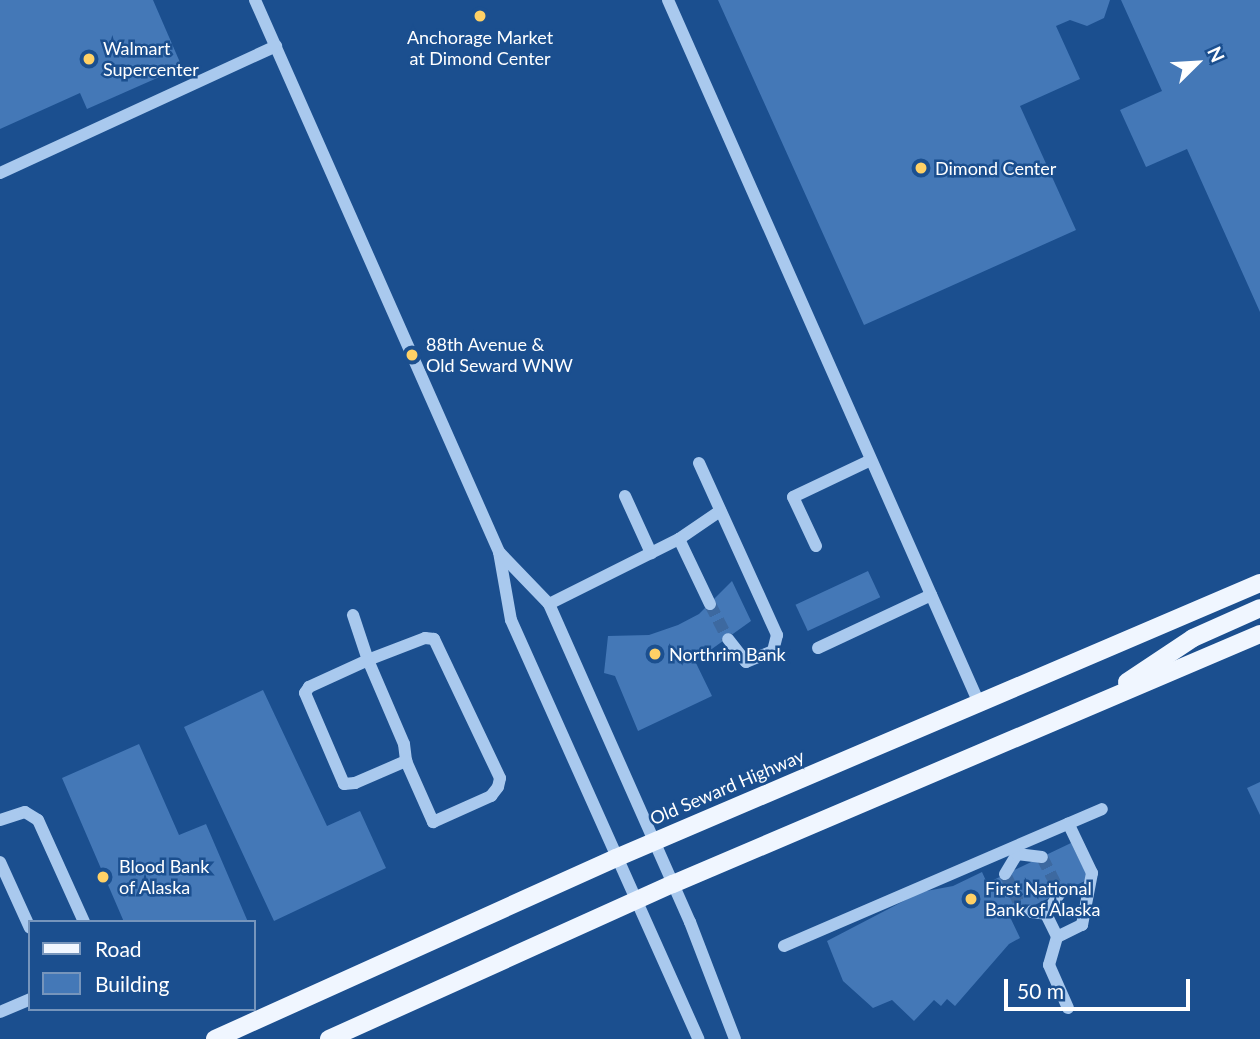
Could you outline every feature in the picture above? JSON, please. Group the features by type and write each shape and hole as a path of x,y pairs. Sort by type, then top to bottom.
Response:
{"main road":[{"name":"Old Seward Highway","path":"215,1039 616,858 1260,583"},
{"path":"1092,705 1193,638 1260,608"},
{"path":"329,1039 673,884 1260,634"}],"lane":[{"path":"255,0 499,552 511,620 634,901 698,1039"},
{"path":"668,0 979,703"},
{"path":"0,173 276,46"},
{"path":"816,546 793,496 871,460"},
{"path":"699,463 777,635 773,651 746,662 735,654 728,639"},
{"path":"625,496 651,554"},
{"path":"550,604 679,539 720,511"},
{"path":"679,539 710,604"},
{"path":"499,552 550,604 655,841 735,1039"},
{"path":"818,648 931,595"},
{"path":"353,615 368,660 404,744 406,761 433,822 491,796 498,788 500,778 434,639 425,638 368,660 309,687 305,703 344,783 355,783 406,761"},
{"path":"784,946 1015,850 1102,809"},
{"path":"0,820 25,812 38,820 83,920"},
{"path":"1057,937 1082,925 1092,873 1068,823"},
{"path":"1015,850 1042,857"},
{"path":"1005,874 1015,850"},
{"path":"0,862 28,924"},
{"path":"1046,914 1060,893"},
{"path":"1023,911 1046,914"},
{"path":"1046,914 1057,937 1049,965 1068,1008"},
{"path":"0,1012 28,1000"}],"building":[{"name":"Walmart Supercenter","path":"0,0 153,0 182,67 87,109 80,93 0,129"},
{"name":"Dimond Center","path":"718,0 1110,0 1104,18 1087,26 1070,20 1056,26 1080,79 1020,106 1076,230 864,325"},
{"path":"1121,0 1260,0 1260,312 1187,149 1146,167 1120,110 1162,91"},
{"path":"868,571 880,597 808,631 795,605"},
{"name":"Northrim Bank","path":"732,581 751,621 695,661 712,696 638,731 615,676 604,673 608,636 649,635 678,625 699,614"},
{"path":"263,690 327,826 360,811 386,868 274,921 184,727"},
{"path":"139,744 179,835 206,824 247,920 123,920 62,778"},
{"path":"1260,782 1260,815 1247,788"},
{"path":"1071,843 1089,879 1010,917 1020,938 1009,944 955,1006 947,999 941,1006 934,1000 914,1021 892,1000 873,1008 843,981 827,941 921,892 953,886 982,872 987,883"}],"tunnel":[{"path":"710,604 728,639"},
{"path":"1042,857 1060,893"},
{"path":"1005,874 1023,911"}],"place":[{"name":"Anchorage Market at Dimond Center","path":"480,16"},
{"name":"Walmart Supercenter","path":"89,59"},
{"name":"Dimond Center","path":"921,168"},
{"name":"88th Avenue & Old Seward WNW","path":"412,355"},
{"name":"Northrim Bank","path":"655,654"},
{"name":"Blood Bank of Alaska","path":"103,877"},
{"name":"First National Bank of Alaska","path":"971,899"}]}
